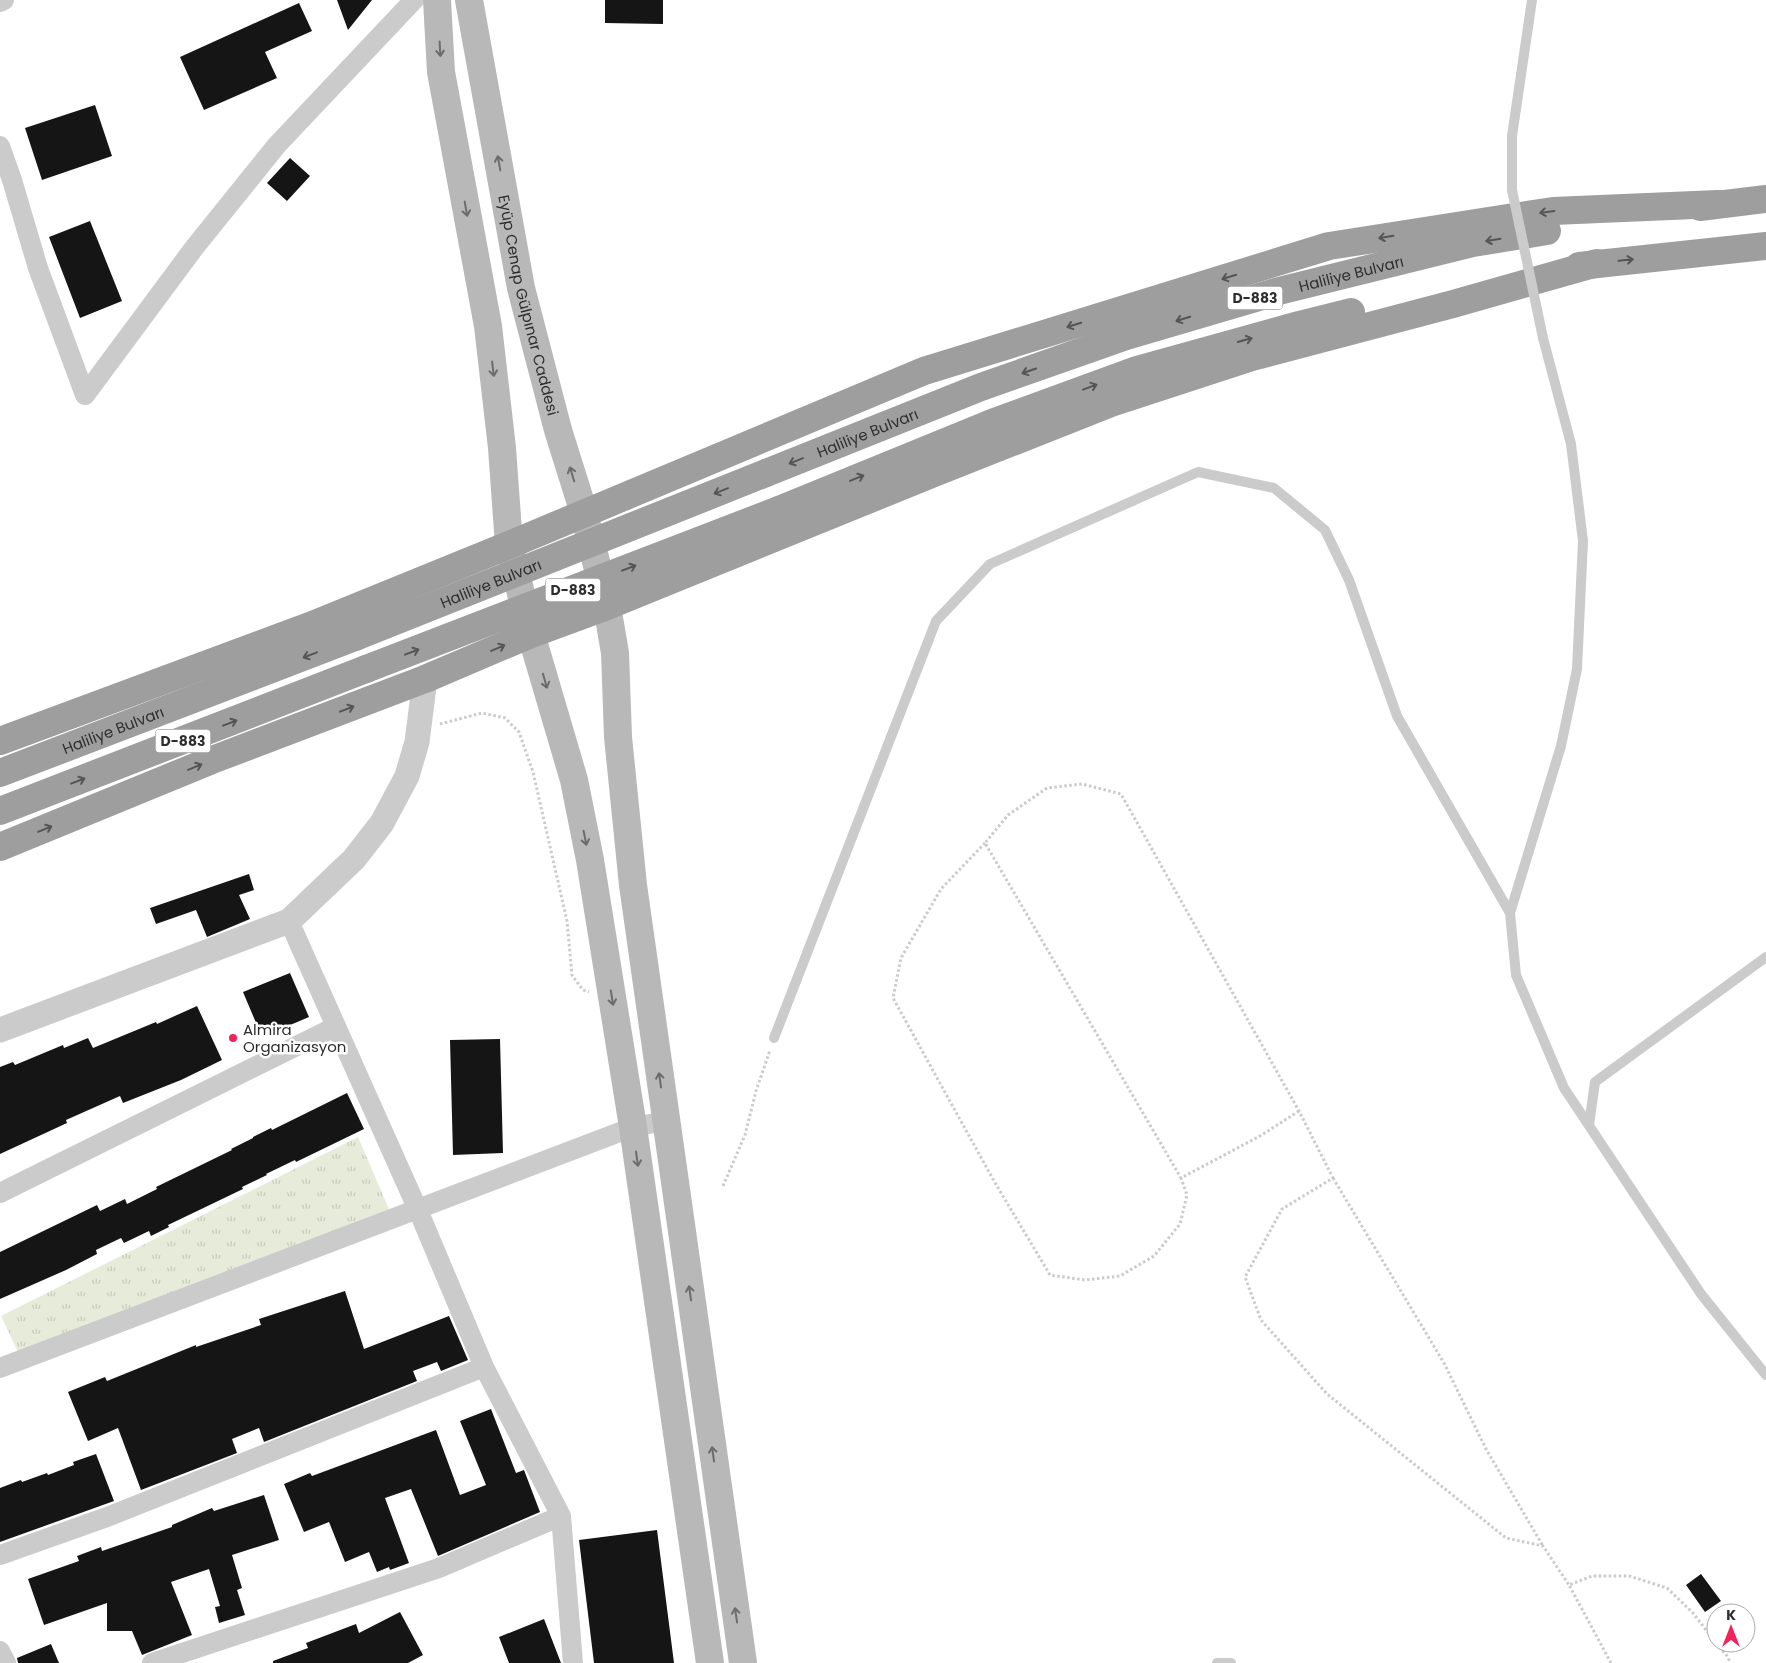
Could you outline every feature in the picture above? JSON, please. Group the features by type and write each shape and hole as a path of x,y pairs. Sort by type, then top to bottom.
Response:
{"highway":[{"name":"Haliliye Bulvarı","path":"0,773 355,637 981,387 1126,336 1279,290 1473,243 1718,204 1766,199"},
{"path":"0,741 310,626 509,545 924,371 1329,246 1554,211 1718,204"},
{"name":"D-883","path":"0,811 779,510 992,423 1137,370 1299,324 1473,283 1597,263 1766,246"},
{"path":"0,847 212,760 426,679 531,634 607,606 1111,403 1252,357 1453,304 1597,263"}],"main road":[{"path":"437,0 441,72 488,326 502,448 509,545 531,634 574,780 590,860 633,1127 710,1663"},
{"name":"Eyüp Cenap Gülpınar Caddesi","path":"469,0 521,288 558,430 584,512 607,606 615,653 618,737 633,885 743,1663"}],"street":[{"path":"0,2 4,0"},
{"path":"0,146 38,268 85,395 194,248 277,145 414,0"},
{"path":"0,1030 289,921 354,859 382,823 407,776 419,735 426,679"},
{"path":"289,921 418,1210 484,1366 561,1516 573,1663"},
{"path":"0,1193 335,1027"},
{"path":"2,1362 418,1210 633,1127 666,1121"},
{"path":"0,1555 107,1517 484,1366"},
{"path":"152,1663 316,1607 439,1568 561,1516"},
{"path":"0,1651 6,1663"}],"lane":[{"path":"1532,0 1512,136 1512,190 1543,338 1571,444 1583,541 1577,669 1561,746 1510,913 1516,974 1564,1088 1701,1294 1766,1375"},
{"path":"774,1038 936,621 990,564 1198,472 1274,488 1325,530 1349,580 1397,716 1510,913"},
{"path":"1589,1125 1595,1082 1766,957"},
{"path":"1217,1663 1231,1663"}],"path":[{"path":"419,735 442,723 482,713 505,718 519,732 533,772 567,921 572,975 583,990 613,1003"},
{"path":"985,842 1181,1178 1187,1195 1180,1224 1154,1256 1120,1276 1085,1280 1050,1275 994,1180 893,998 901,958 941,889 1008,815 1047,788 1082,784 1121,794 1299,1111 1333,1178 1444,1363 1486,1449 1543,1546 1569,1585 1611,1663"},
{"path":"723,1186 745,1135 756,1090 774,1038"},
{"path":"1181,1178 1260,1136 1299,1111"},
{"path":"1333,1178 1282,1209 1245,1277 1261,1320 1327,1394 1384,1442 1506,1538 1543,1546"},
{"path":"1569,1585 1592,1576 1629,1576 1667,1588 1693,1613 1706,1630"}],"green space":[{"path":"358,1137 391,1214 18,1352 1,1316"}],"building":[{"path":"337,0 372,0 348,30"},
{"path":"605,0 663,0 663,24 605,23"},
{"path":"299,3 312,31 265,52 277,78 204,110 180,57"},
{"path":"95,105 112,156 42,180 25,128"},
{"path":"290,158 310,176 287,201 267,183"},
{"path":"90,221 122,301 80,318 49,237"},
{"path":"249,874 254,890 239,895 250,919 207,937 196,910 156,924 150,908"},
{"path":"290,973 309,1017 262,1037 243,992"},
{"path":"197,1006 222,1060 181,1080 123,1103 120,1096 66,1120 67,1123 0,1154 0,1067 13,1062 15,1065 63,1045 64,1048 88,1038 93,1048 156,1022 157,1024"},
{"path":"500,1039 503,1153 453,1155 450,1040"},
{"path":"347,1093 364,1129 296,1162 295,1160 266,1174 242,1187 243,1189 168,1225 169,1227 151,1236 149,1231 124,1243 121,1238 96,1250 97,1254 66,1270 0,1299 0,1252 97,1205 100,1211 125,1199 127,1204 157,1189 156,1187 232,1150 253,1137 271,1128 272,1130"},
{"path":"345,1291 364,1349 449,1316 468,1360 441,1371 437,1362 413,1371 417,1381 264,1442 259,1428 232,1439 237,1453 141,1490 118,1428 88,1441 68,1392 105,1377 107,1381 196,1345 196,1347 261,1325 259,1319"},
{"path":"491,1409 516,1473 524,1470 540,1512 438,1556 411,1489 385,1498 409,1563 390,1570 389,1567 377,1572 369,1552 345,1562 329,1522 304,1532 284,1484 310,1473 312,1476 436,1430 460,1495 486,1485 460,1421"},
{"path":"96,1454 114,1501 0,1542 0,1488 21,1480 22,1482 47,1473 48,1475 74,1465 73,1462"},
{"path":"264,1495 279,1540 232,1555 242,1588 237,1590 245,1615 219,1623 215,1607 220,1606 209,1569 171,1582 192,1635 142,1655 132,1631 107,1631 107,1603 44,1625 28,1579 79,1561 77,1556 101,1547 102,1551 172,1527 172,1525 212,1508 214,1511"},
{"path":"657,1530 674,1663 594,1663 579,1540"},
{"path":"1701,1574 1721,1601 1718,1603 1706,1603 1705,1612 1686,1585"},
{"path":"400,1612 423,1655 408,1663 273,1663 273,1661 308,1648 306,1643 356,1624 359,1633"},
{"path":"544,1619 561,1663 509,1663 499,1637"},
{"path":"51,1644 59,1663 18,1663 17,1658"}],"place":[{"name":"Almira Organizasyon","path":"233,1038"}]}
